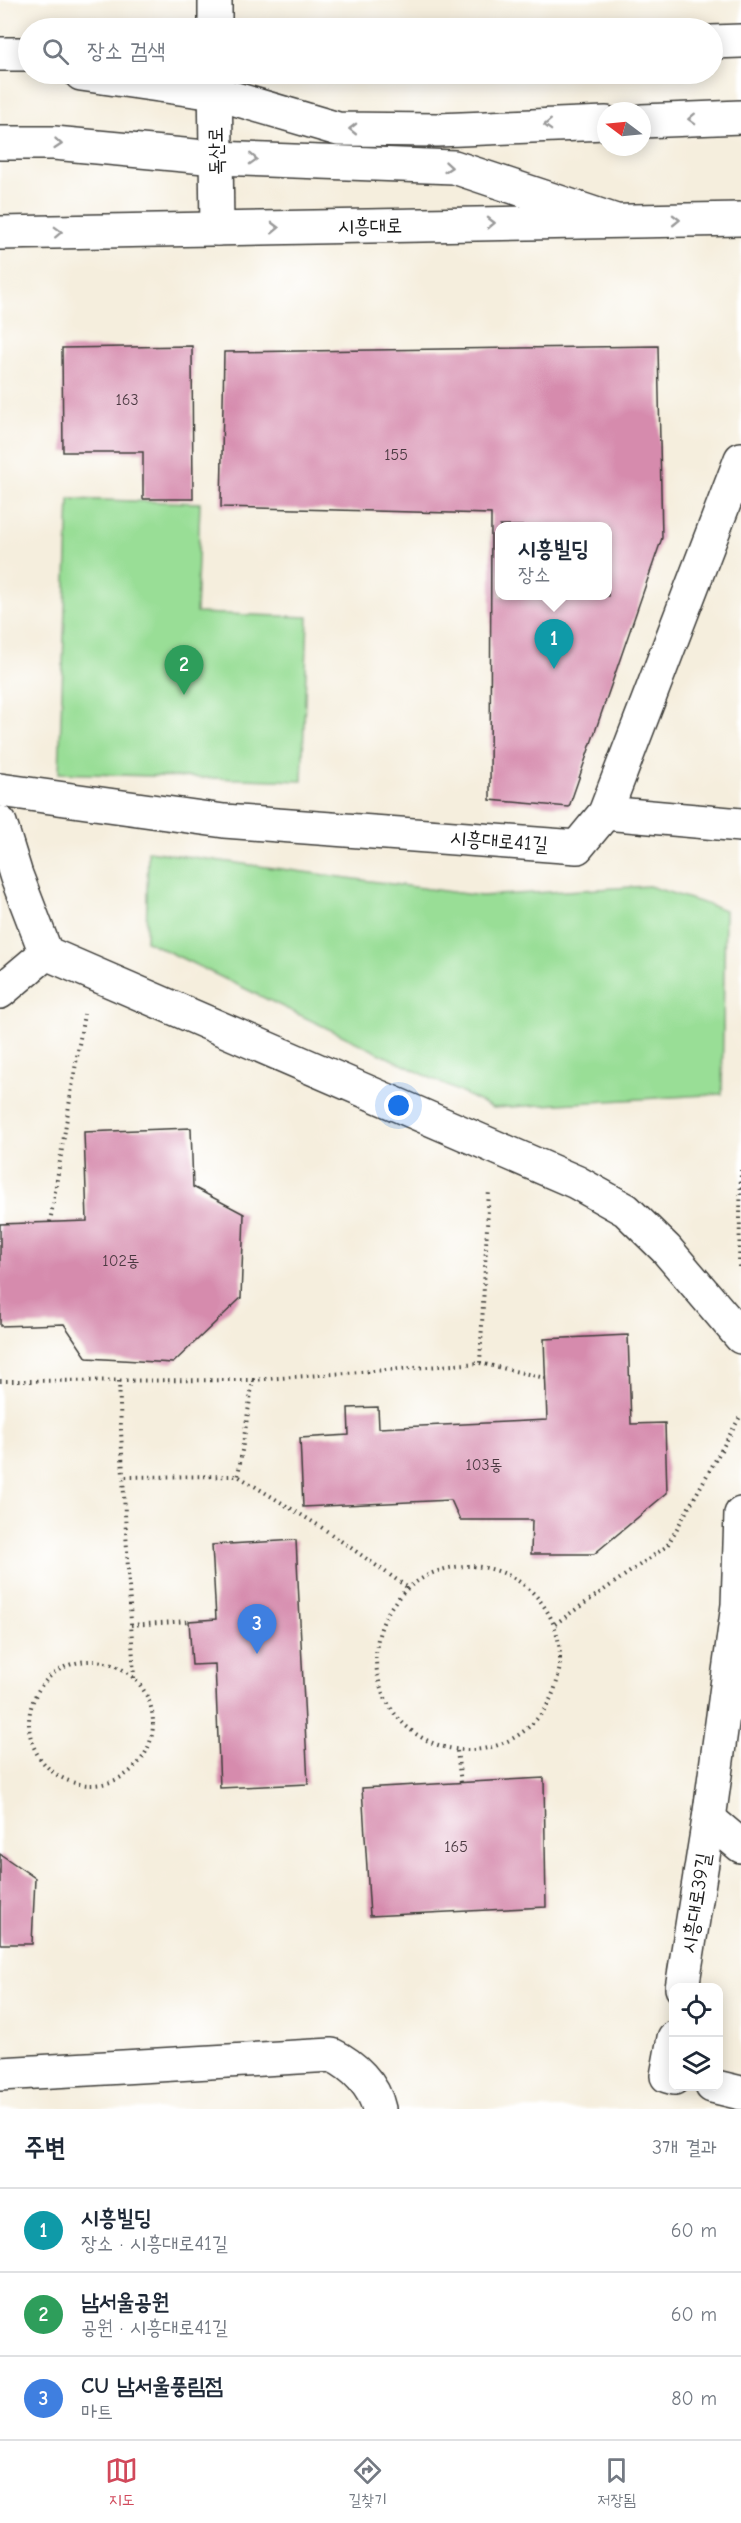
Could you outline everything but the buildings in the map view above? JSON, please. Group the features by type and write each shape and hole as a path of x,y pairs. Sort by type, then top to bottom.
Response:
{"street":[{"path":"215,0 215,18"},
{"path":"723,42 741,41"},
{"path":"0,54 18,54"},
{"path":"0,65 18,67"},
{"name":"독산로","path":"215,84 217,229"},
{"path":"218,84 338,129 437,130 597,123"},
{"path":"651,121 741,117"},
{"path":"0,143 54,143 216,158 454,167 618,221"},
{"name":"시흥대로","path":"0,233 741,219"},
{"name":"시흥대로41길","path":"0,790 224,821 577,847 605,813 741,459"},
{"path":"605,813 741,825"},
{"path":"0,823 15,875 46,953 576,1182 626,1210 666,1250 739,1335"},
{"path":"0,992 46,953"},
{"name":"시흥대로39길","path":"683,1983 740,1607 741,1514"},
{"name":"시흥대로39길","path":"709,1819 741,1846"},
{"path":"0,2074 332,2055 348,2063 360,2074 378,2103 379,2109"},
{"path":"723,2089 741,2093"}],"path":[{"path":"50,1222 91,972"},
{"path":"480,1363 491,1146"},
{"path":"739,1335 741,1170"},
{"path":"0,1382 253,1380 480,1363 545,1378"},
{"path":"238,1476 253,1380"},
{"path":"119,1381 134,1677 146,1694 153,1713 153,1734 145,1753 132,1769 116,1780 96,1785 75,1784 56,1775 42,1762 32,1744 28,1724 32,1702 41,1684 57,1670 76,1661 97,1660 117,1666 134,1677"},
{"path":"555,1624 667,1546 741,1415"},
{"path":"123,1477 238,1476 321,1527 407,1587"},
{"path":"461,1565 490,1567 517,1579 539,1599 555,1624 560,1655 556,1687 541,1715 518,1736 489,1749 457,1751 427,1742 401,1723 383,1697 375,1666 377,1637 388,1609 407,1587 433,1572 461,1565"},
{"path":"131,1625 189,1621"},
{"path":"457,1751 460,1782"}],"green space":[{"path":"69,499 200,503 196,613 308,617 302,781 59,773"},
{"path":"148,851 481,896 649,886 725,910 722,1094 493,1108 146,941"}],"place":[{"name":"시흥빌딩","path":"554,669"},
{"name":"남서울공원","path":"184,695"},
{"name":"CU 남서울풍림점","path":"257,1654"}]}
